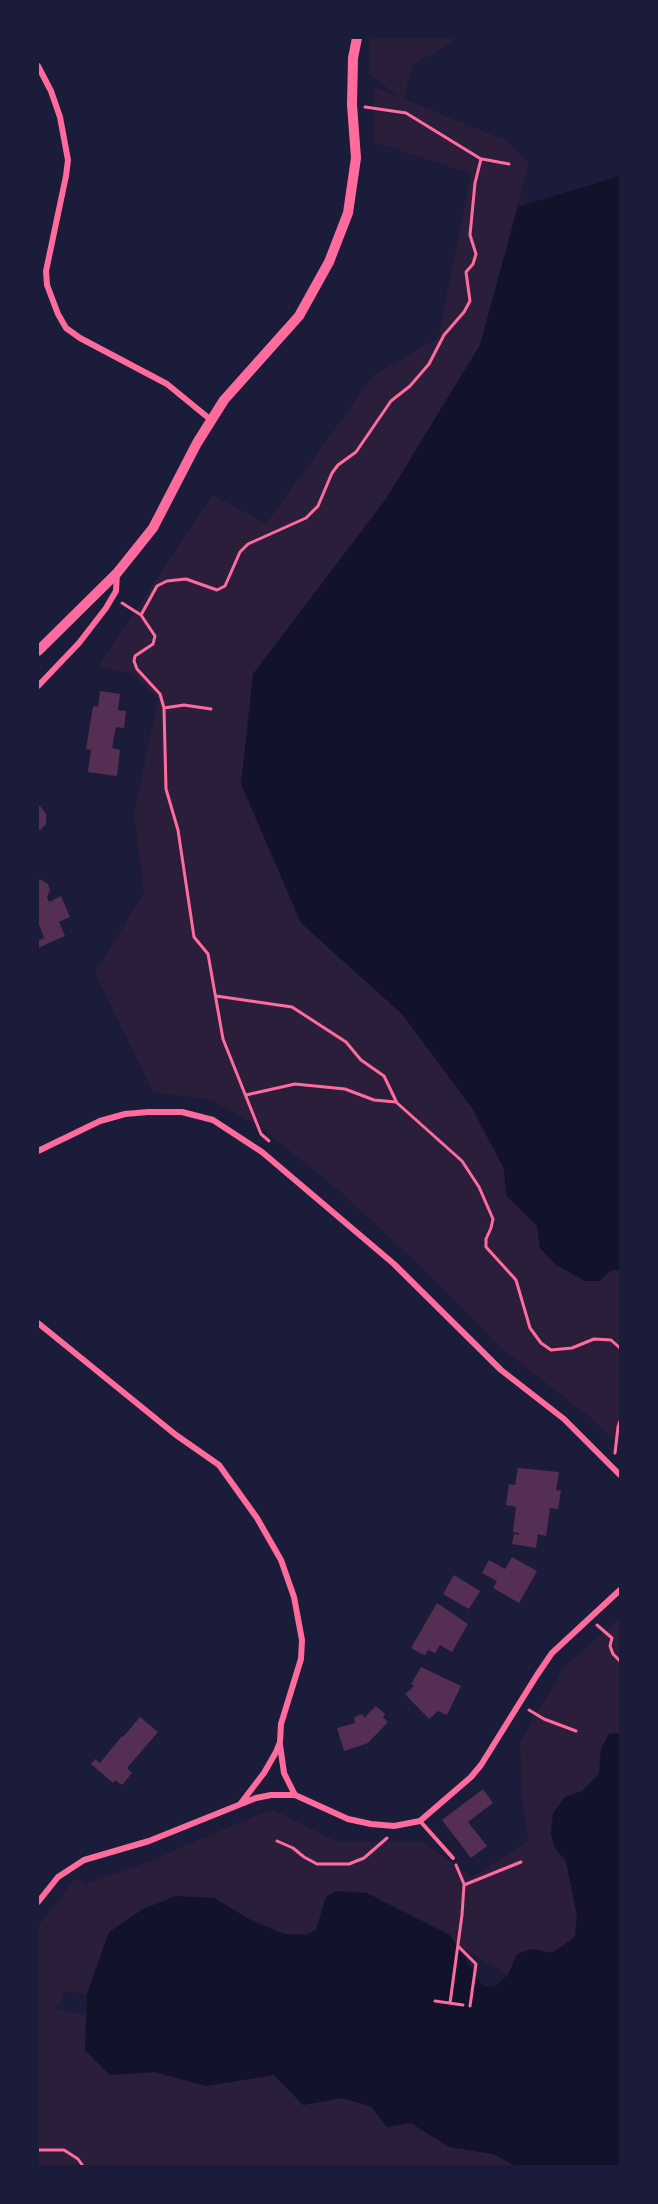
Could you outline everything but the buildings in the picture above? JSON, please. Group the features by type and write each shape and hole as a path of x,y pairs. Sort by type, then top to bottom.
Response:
{"main road":[{"path":"38,651 117,573 153,528 197,443 224,400 299,316 329,262 348,213 356,158 352,105 353,57 357,38"}],"street":[{"path":"38,66 51,91 60,117 68,160 46,271 47,285 58,314 66,328 80,338 167,384 211,420"},
{"path":"38,686 79,643 113,597 117,573"},
{"path":"38,1151 112,1116 148,1112 182,1112 213,1120 234,1132 275,1162 394,1264 501,1370 564,1419 621,1475"},
{"path":"38,1323 159,1422 219,1465 281,1560 294,1597 302,1640 301,1659 281,1724 280,1742 284,1773 295,1795"},
{"path":"38,1902 58,1877 84,1860 148,1842 271,1795 295,1795 348,1820 370,1824 394,1826 420,1821 482,1765 552,1653 621,1590"},
{"path":"240,1805 264,1773 280,1742"}],"lane":[{"path":"420,1821 453,1858"}],"path":[{"path":"352,105 406,113 482,159 509,164"},
{"path":"141,615 158,586 167,580 186,579 217,590 225,586 240,552 248,544 306,518 318,507 332,473 338,465 356,452 391,401 410,386 429,364 444,334 464,312 470,301 466,272 473,264 476,254 470,235 475,183 482,159"},
{"path":"113,597 141,615 151,627 154,636 153,644 135,657 134,661 138,669 160,694 164,708 166,789 178,830 194,937 208,954 223,1039 261,1134 279,1150 275,1162"},
{"path":"164,708 184,705 211,710"},
{"path":"216,996 292,1008 346,1042 361,1060 384,1076 396,1101 462,1161 480,1187 493,1219 486,1239 486,1247 516,1280 530,1328 541,1343 551,1350 572,1348 594,1339 611,1340 621,1348"},
{"path":"246,1095 295,1084 345,1089 374,1100 396,1101"},
{"path":"608,1462 615,1452 618,1427 621,1421"},
{"path":"587,1619 612,1638 610,1646 613,1654 621,1661"},
{"path":"519,1704 544,1719 576,1731"},
{"path":"277,1841 293,1848 317,1864 349,1864 364,1858 387,1838 394,1826"},
{"path":"450,2003 464,1885 453,1858"},
{"path":"464,1885 521,1862"},
{"path":"458,1946 476,1964 470,2006"},
{"path":"435,2001 463,2005"},
{"path":"38,2151 64,2150 78,2158 83,2166"}],"shaded area":[{"path":"370,38 458,38 412,66 404,99 507,141 529,163 480,345 386,499 253,674 301,923 402,1014 472,1108 505,1169 506,1195 537,1226 540,1248 599,1281 612,1270 620,1270 620,1446 597,1423 498,1345 423,1268 337,1189 262,1128 211,1100 153,1092 95,973 144,893 134,815 158,699 133,674 99,666 213,495 266,524 374,375 438,338 471,174 374,142 374,87 401,98 369,74"},
{"path":"620,176 620,1270 612,1270 599,1281 585,1281 556,1265 540,1248 537,1226 506,1195 504,1169 472,1108 402,1014 301,923 241,784 253,674 386,499 480,345 518,207"},
{"path":"620,1618 620,1733 609,1734 601,1749 599,1774 582,1791 565,1797 551,1832 554,1847 566,1861 577,1916 575,1937 552,1953 533,1949 517,1954 508,1975 367,1893 326,1897 316,1930 306,1935 284,1934 249,1919 214,1898 109,1932 87,1994 63,1991 62,2000 54,2009 86,2015 85,2050 110,2075 155,2072 206,2086 274,2075 303,2105 342,2098 371,2106 387,2127 411,2123 449,2147 493,2154 516,2166 38,2166 38,1926 76,1878 86,1884 138,1866 272,1809 336,1841 423,1842 472,1877 528,1841 522,1796 520,1741 566,1665"},
{"path":"620,1733 620,2166 516,2166 493,2154 449,2147 411,2123 387,2127 371,2106 342,2098 303,2105 274,2075 206,2086 155,2072 110,2075 85,2050 87,1994 109,1932 143,1909 176,1896 214,1898 249,1919 284,1934 306,1935 316,1930 326,1897 336,1891 367,1893 450,1935 483,1986 495,1987 508,1975 517,1954 533,1949 552,1953 575,1937 577,1916 566,1861 554,1847 551,1832 553,1813 565,1797 582,1791 599,1774 601,1749 609,1734"}]}
